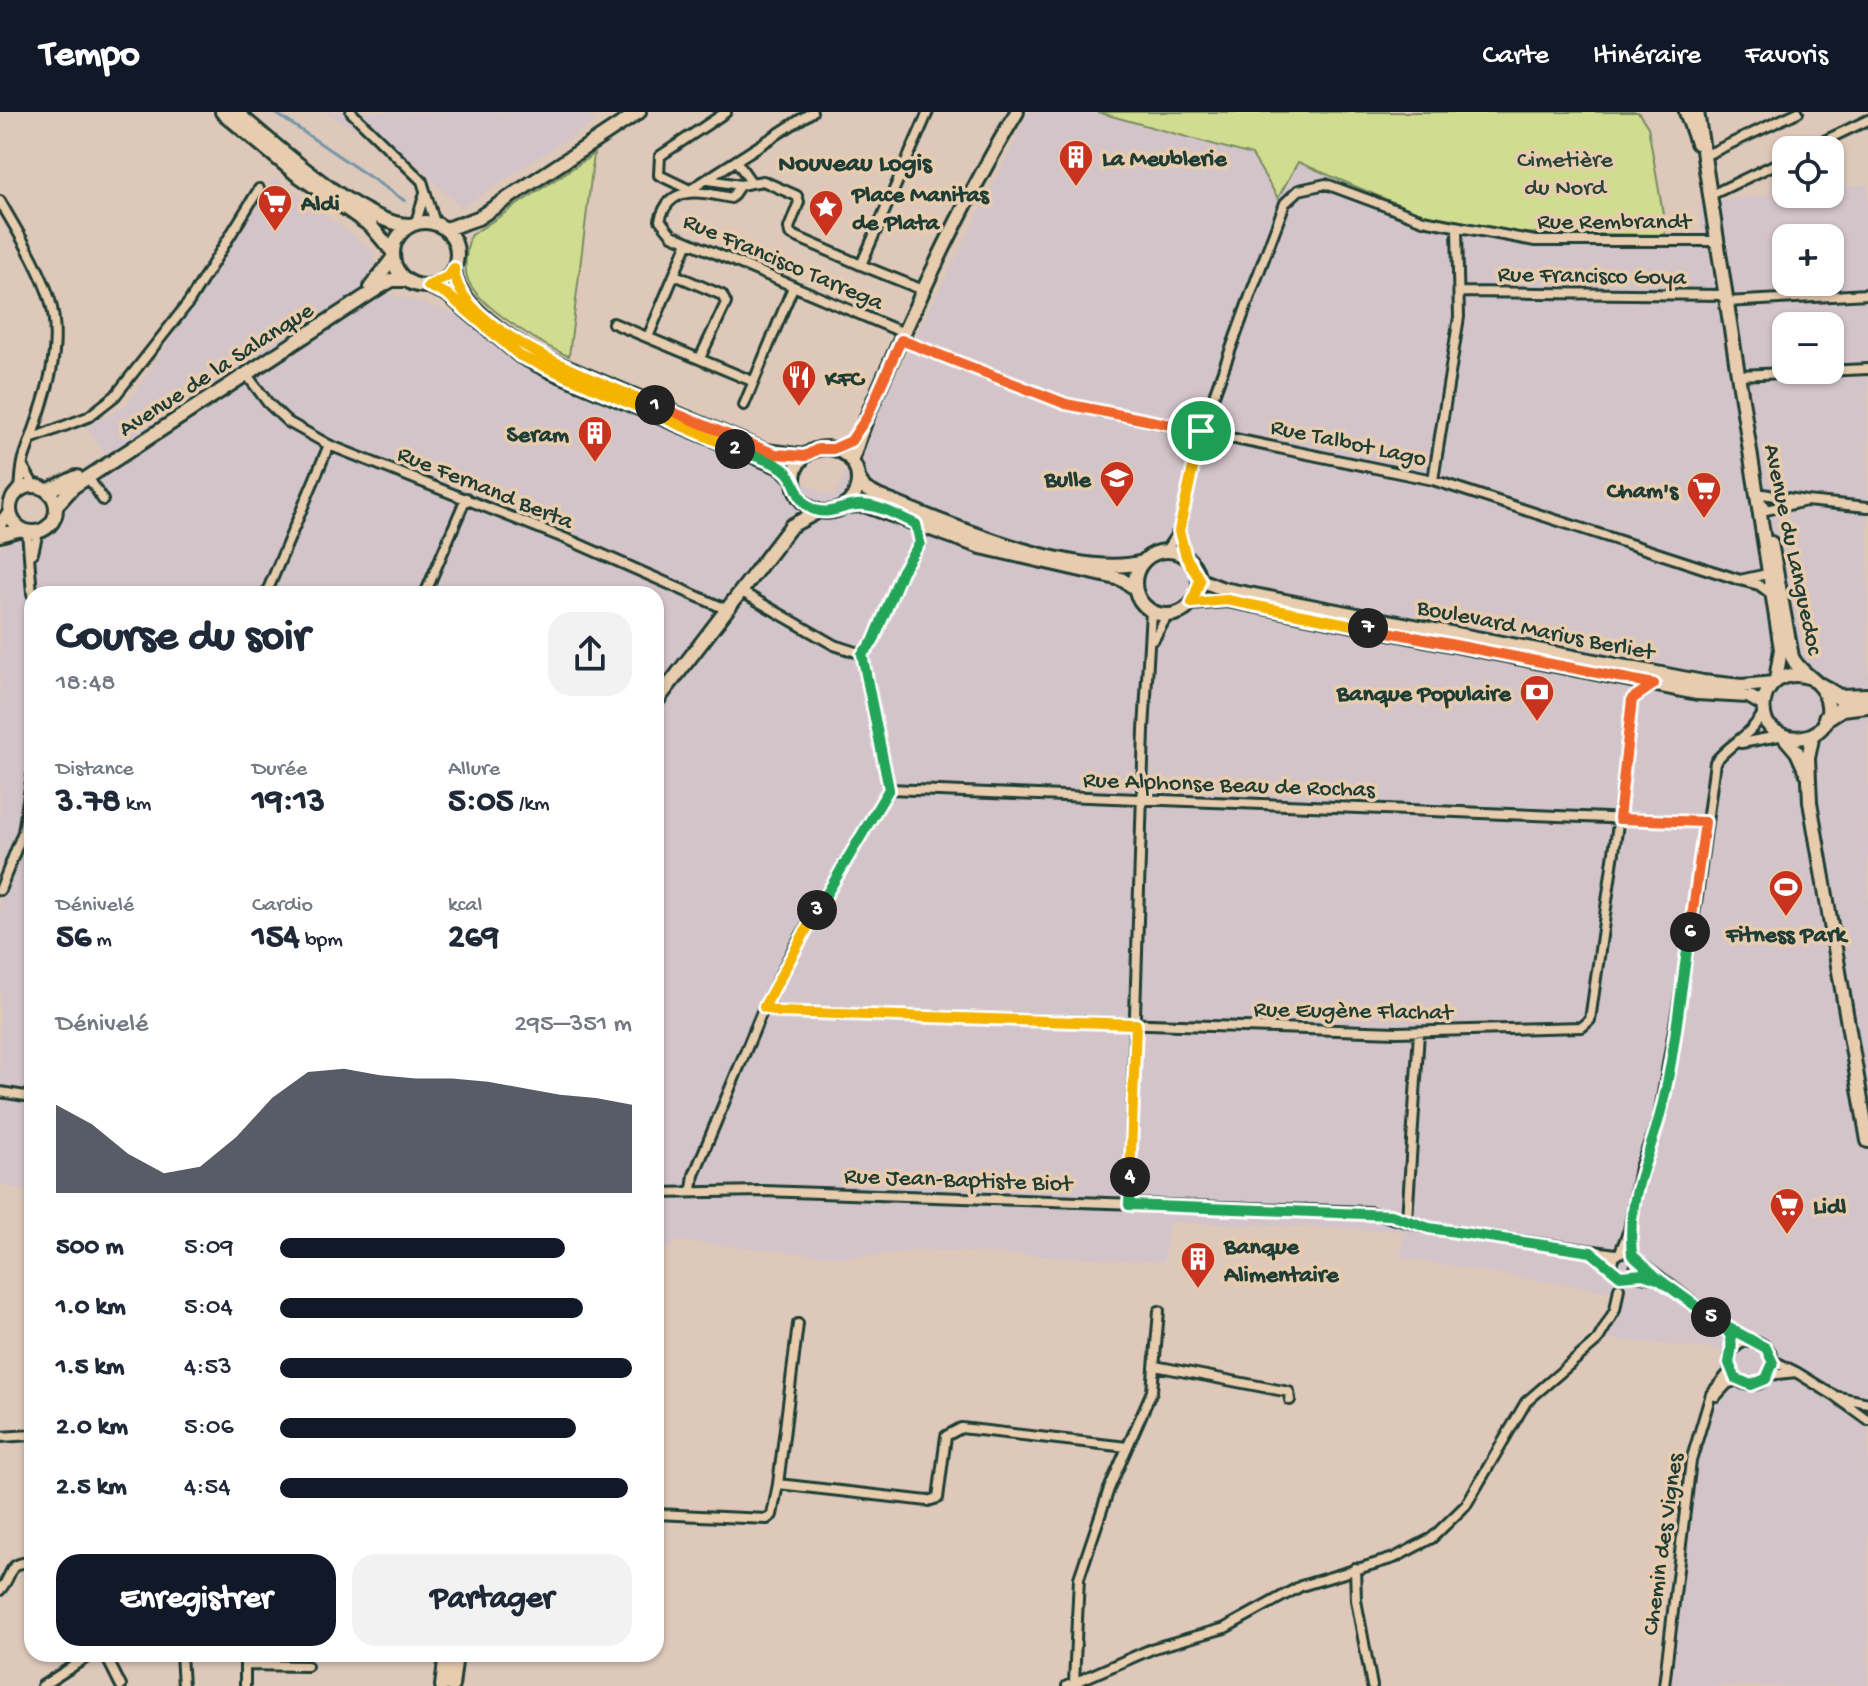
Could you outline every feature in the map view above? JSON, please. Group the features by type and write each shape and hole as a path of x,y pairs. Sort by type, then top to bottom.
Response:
{"highway":[{"path":"1821,686 1839,697 1868,696"},
{"path":"1826,718 1842,708 1868,705"}],"main road":[{"path":"222,112 295,173 371,226 406,280 447,294 520,356 782,468 794,480"},
{"path":"236,112 341,195 390,223 440,226 478,218 639,112"},
{"path":"999,142 1011,112"},
{"path":"852,462 867,417 923,290 1017,112"},
{"name":"Avenue du Languedoc","path":"1686,112 1702,157"},
{"name":"Avenue du Languedoc","path":"1697,112 1739,375 1749,458 1761,502 1767,574 1781,659 1774,681"},
{"path":"478,218 457,248 454,268 457,286 471,303 514,340 540,356 766,451 805,456"},
{"path":"392,255 395,241 413,224"},
{"path":"440,226 457,248"},
{"name":"Avenue de la Salanque","path":"40,488 69,482 370,287 392,255"},
{"path":"428,286 447,277 454,268"},
{"name":"Avenue de la Salanque","path":"56,506 61,498 88,477 380,287 392,280 406,280"},
{"path":"664,692 791,526 798,507 794,480 797,467 805,456 818,449 833,449 851,441 867,417"},
{"name":"Avenue du Languedoc","path":"1746,425 1792,657 1797,668 1808,677"},
{"path":"798,496 806,506 819,511 864,505 1036,562 1121,579 1135,588 1144,606 1167,616 1180,613 1192,603 1200,580 1186,557 1166,550 1143,562 1121,567 1099,565 981,537 865,489 852,462 833,449"},
{"path":"845,506 852,498 858,478"},
{"path":"0,524 20,491 40,488 56,506 50,525 0,535"},
{"path":"791,526 819,511"},
{"path":"10,512 29,531"},
{"path":"1135,588 1137,570 1143,562"},
{"name":"Boulevard Marius Berliet","path":"1200,580 1223,589 1689,680 1742,686 1774,681"},
{"name":"Boulevard Marius Berliet","path":"1192,603 1227,600 1654,684 1748,696 1762,708"},
{"path":"1782,737 1804,739 1813,734 1826,718 1828,707 1821,686 1808,677 1792,674 1774,681 1762,708 1771,730 1797,752 1807,776 1861,1060 1868,1141"},
{"path":"1807,776 1813,734"},
{"path":"442,1686 445,1662"},
{"path":"452,1686 455,1662"}],"street":[{"path":"351,112 422,181 440,226"},
{"path":"726,112 663,153 657,161 659,175 664,180 690,190 812,112"},
{"path":"737,162 751,182 763,181 797,196 790,234 861,265 928,112"},
{"path":"1702,157 1798,112"},
{"path":"1834,136 1868,120"},
{"path":"1709,196 1772,166"},
{"name":"Rue Francisco Tarrega","path":"709,180 740,185 751,182"},
{"name":"Rue Rembrandt","path":"1201,431 1285,203 1299,190 1326,184 1423,220 1535,241 1717,241"},
{"name":"Rue Francisco Tarrega","path":"740,185 731,198 690,190 680,193 663,210 660,220 672,235 902,336"},
{"path":"33,438 88,417 115,396 189,302 259,189"},
{"path":"413,224 425,193"},
{"path":"0,201 31,254 50,300 54,327 47,388 33,438 24,457 20,491"},
{"path":"1433,480 1459,317 1457,228"},
{"path":"648,337 688,242"},
{"name":"Rue Francisco Tarrega","path":"861,265 923,290"},
{"path":"675,275 722,295 726,303 700,358"},
{"path":"744,405 793,287"},
{"name":"Rue Francisco Goya","path":"1459,292 1725,298 1868,294"},
{"path":"613,323 752,381"},
{"name":"Rue Talbot Lago","path":"902,336 1066,404 1433,480 1759,585 1770,593"},
{"path":"1739,375 1868,369"},
{"name":"Rue Fernand Berta","path":"247,375 268,403 288,422 329,445 466,498 728,610"},
{"path":"1166,550 1179,531 1201,431"},
{"path":"269,586 329,445"},
{"path":"23,468 40,488"},
{"path":"88,477 103,500"},
{"path":"428,586 466,498"},
{"path":"1761,502 1806,501 1868,507"},
{"path":"1761,502 1806,501"},
{"path":"862,654 873,642 902,571 920,543 916,524"},
{"path":"29,531 32,586"},
{"path":"1179,531 1186,557"},
{"path":"1740,580 1767,574 1774,582 1778,611 1783,615"},
{"path":"742,592 834,645 862,654"},
{"path":"1129,1205 1151,611"},
{"path":"1152,644 1167,616"},
{"path":"692,1190 694,1175 764,1007 795,946 889,789 862,654"},
{"name":"Rue Eugène Flachat","path":"764,1007 779,1012 1419,1032 1582,1027 1590,1020 1619,819 1632,699 1654,684"},
{"path":"1619,1288 1612,1269 1629,1230 1640,1167 1658,1122 1697,897 1715,762 1753,731 1762,708"},
{"path":"1733,746 1782,737"},
{"name":"Rue Alphonse Beau de Rochas","path":"889,789 1705,822"},
{"path":"0,890 24,826"},
{"path":"1407,1220 1419,1032"},
{"path":"0,1092 24,1096"},
{"name":"Rue Jean-Baptiste Biot","path":"664,1192 692,1190 1370,1212 1429,1228 1633,1256"},
{"path":"1159,1311 1149,1403 1127,1447 1079,1578 1070,1684 1154,1648 1225,1628 1301,1586 1414,1549 1451,1522 1466,1505 1526,1402 1597,1341 1615,1310 1619,1288 1636,1268 1629,1230"},
{"name":"Rue Jean-Baptiste Biot","path":"1591,1252 1612,1269 1660,1280"},
{"path":"1633,1256 1727,1330 1735,1348"},
{"path":"1718,1322 1766,1348 1772,1360 1835,1396 1868,1420"},
{"path":"664,1514 767,1519 778,1484 798,1324"},
{"path":"1751,1341 1735,1348 1729,1363 1730,1371 1737,1380 1751,1385 1768,1375 1796,1372"},
{"path":"1768,1375 1772,1360"},
{"path":"1155,1366 1289,1392 1290,1400"},
{"name":"Chemin des Vignes","path":"1664,1686 1687,1485 1711,1394 1730,1371"},
{"name":"Chemin des Vignes","path":"1707,1410 1721,1390 1737,1380"},
{"path":"1835,1396 1868,1403"},
{"path":"778,1484 928,1501 938,1498 946,1436 961,1428 1127,1447"},
{"path":"0,1437 24,1436"},
{"path":"0,1590 8,1581 10,1569 17,1562 24,1562"},
{"path":"1355,1568 1356,1600 1372,1686"},
{"path":"42,1686 80,1662"},
{"path":"109,1662 121,1686"},
{"path":"182,1662 183,1686"},
{"path":"245,1686 245,1665 307,1666"}],"shaded area":[{"path":"323,112 580,112 596,120 461,208 410,158"},
{"path":"1027,112 1097,112 1252,155 1278,198 1298,162 1423,215 1522,233 1703,234 1698,203 1772,194 1772,208 1844,208 1844,187 1868,185 1868,1686 1667,1686 1692,1468 1726,1350 1606,1339 1621,1314 1623,1294 1401,1258 1404,1231 1170,1222 1163,1262 924,1250 848,1258 679,1241 664,1249 664,586 24,586 24,1191 0,1184 0,548 114,468 86,427 127,405 275,177 371,249 388,294 451,312 833,497 1014,144"}],"green space":[{"name":"Cimetière du Nord","path":"1097,112 1638,112 1648,127 1666,231 1663,235 1522,233 1423,215 1298,162 1278,198 1252,155"},
{"path":"594,154 569,356 528,334 484,301 468,280 467,252 470,236"}],"waterway":[{"path":"274,112 405,201"}],"place":[{"name":"La Meublerie","path":"1076,188"},
{"name":"Aldi","path":"275,233"},
{"name":"Place Manitas de Plata","path":"826,238"},
{"name":"KFC","path":"799,408"},
{"name":"Seram","path":"595,464"},
{"name":"Bulle","path":"1117,509"},
{"name":"Cham's","path":"1704,520"},
{"name":"Banque Populaire","path":"1537,723"},
{"name":"Fitness Park","path":"1786,918"},
{"name":"Lidl","path":"1787,1236"},
{"name":"Banque Alimentaire","path":"1198,1290"}],"district":[{"name":"Nouveau Logis","path":"855,161"}],"route":[{"path":"1201,431 1066,404 901,340 867,417 851,441 833,449 818,449 805,456 775,454 540,356 514,340 471,303 457,286 454,268 447,277 428,286 447,294 520,356 782,468 794,480 798,496 806,506 819,511 832,511 845,506 864,505 916,524 920,543 902,571 873,642 862,654 889,789 795,946 764,1007 779,1012 1136,1024 1129,1205 1370,1212 1391,1215 1429,1228 1591,1252 1607,1262 1620,1276 1643,1274 1660,1280 1718,1322 1732,1338 1735,1348 1729,1363 1735,1378 1748,1385 1766,1379 1773,1363 1766,1348 1718,1322 1660,1280 1632,1255 1629,1230 1640,1167 1658,1122 1697,897 1705,822 1619,819 1632,699 1654,684 1227,600 1192,603 1198,595 1200,580 1194,565 1186,557 1179,531 1201,431"}]}
